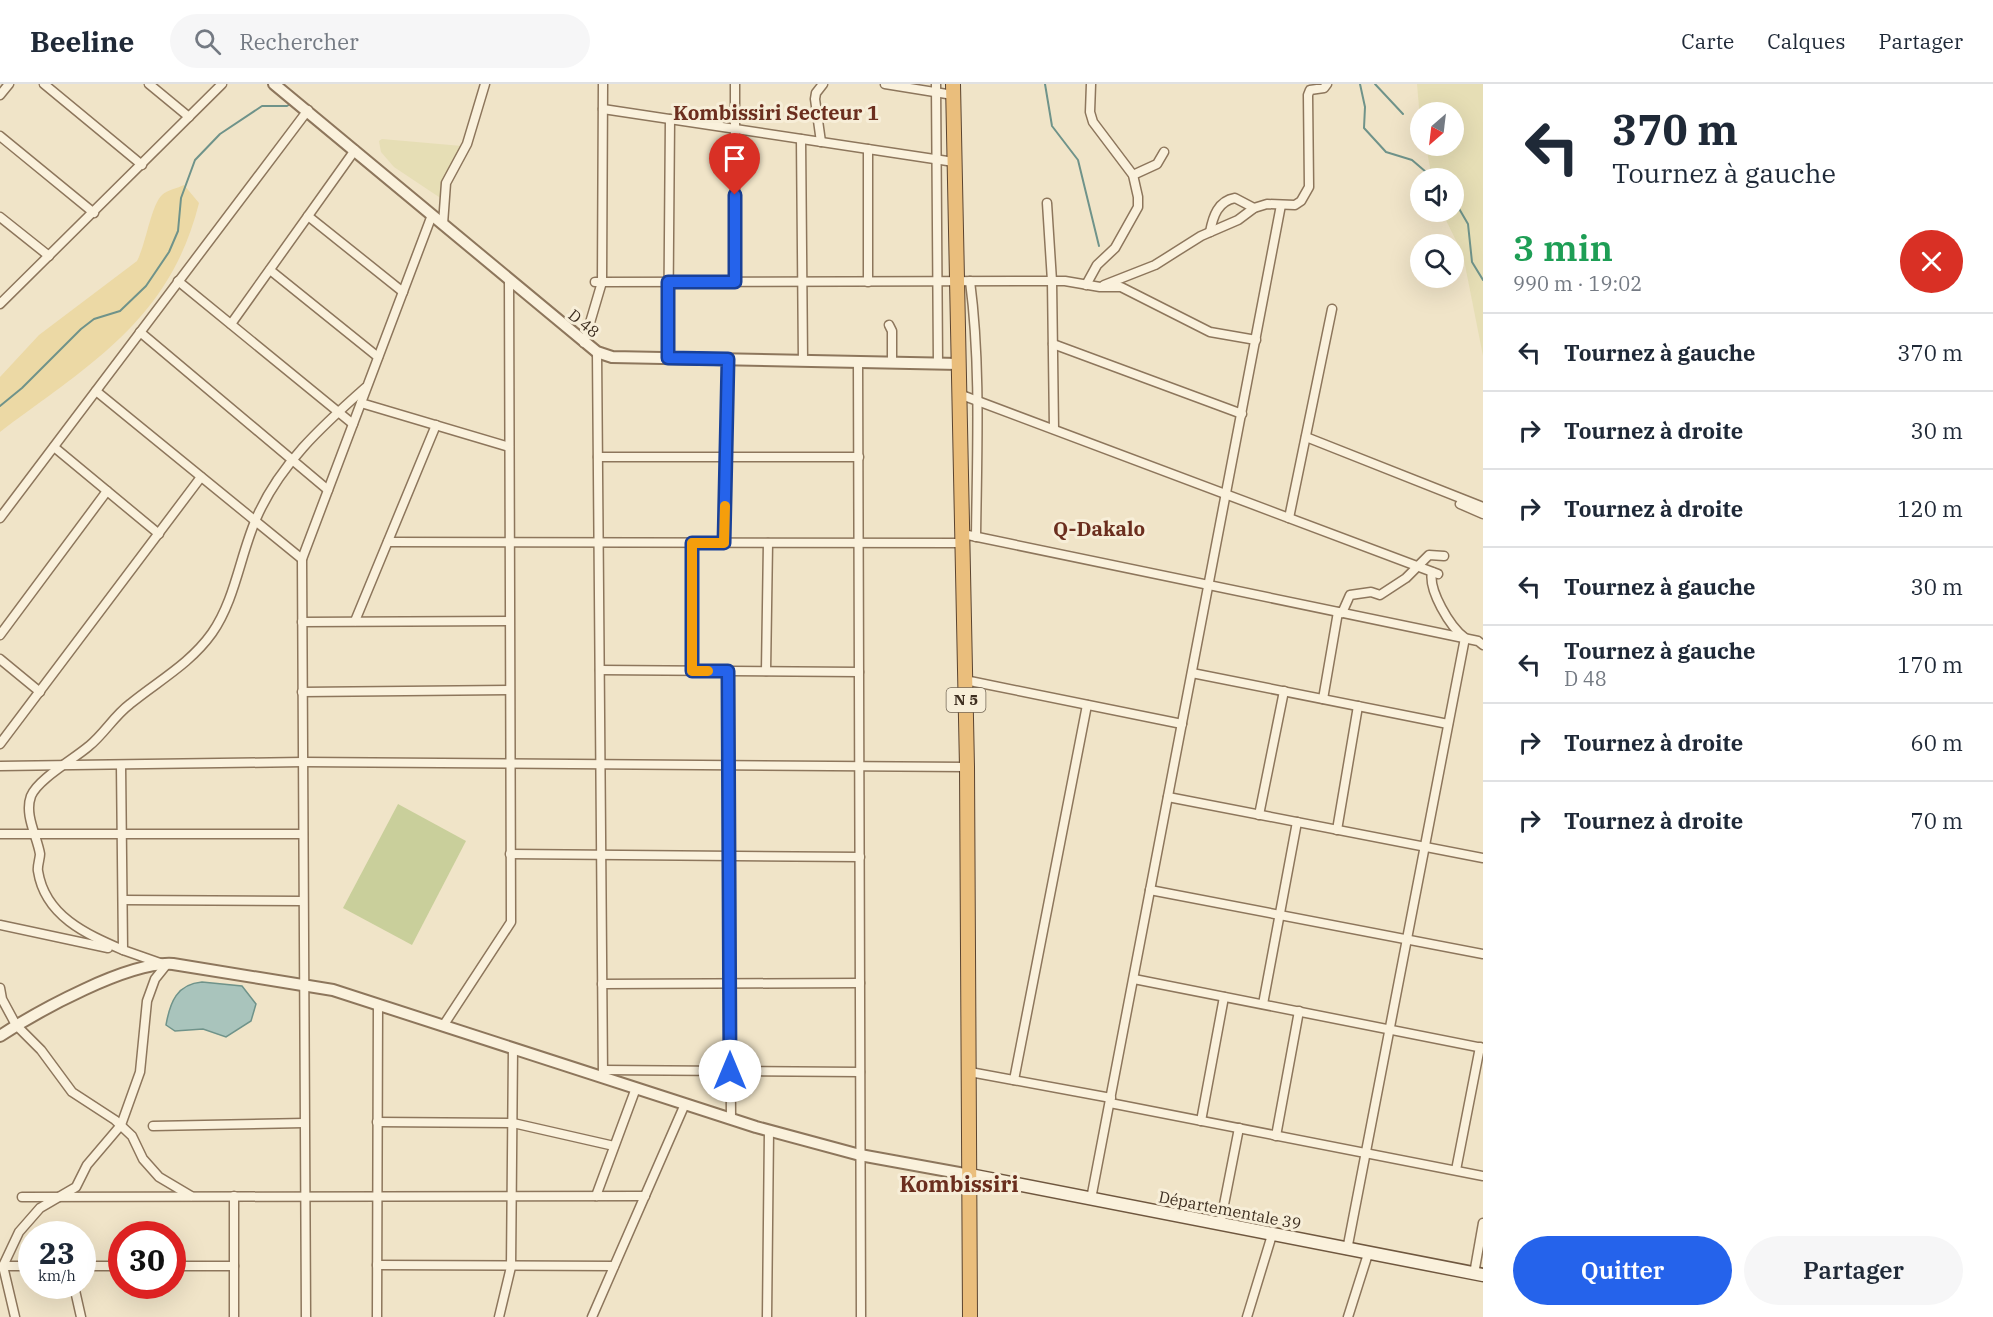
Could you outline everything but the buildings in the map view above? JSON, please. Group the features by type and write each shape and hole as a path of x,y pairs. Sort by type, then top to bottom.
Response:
{"highway":[{"name":"N 5","path":"953,89 954,162 963,281 959,394 967,538 965,680 968,767 970,1317"}],"main road":[{"name":"Départementale 39","path":"970,1175 1479,1274"}],"street":[{"path":"0,95 9,84"},
{"path":"44,84 142,165"},
{"path":"149,84 189,117"},
{"path":"0,304 222,84"},
{"name":"D 48","path":"274,84 597,352 612,357 959,364"},
{"path":"443,224 446,183 467,144 484,84"},
{"path":"584,343 598,282 603,84"},
{"path":"735,84 735,282"},
{"path":"821,142 816,120 814,88 823,84"},
{"path":"885,84 953,89"},
{"path":"1086,285 1097,265 1115,248 1138,207 1137,183 1133,175 1093,122 1090,112 1091,84"},
{"path":"1100,287 1155,265 1210,232 1238,220 1254,208 1267,204 1295,205 1301,201 1309,187 1308,95 1310,90 1324,88 1327,84"},
{"path":"936,88 938,364"},
{"path":"603,109 954,162"},
{"path":"0,518 308,110"},
{"path":"668,358 669,119"},
{"path":"0,136 94,213"},
{"path":"801,139 803,361"},
{"path":"868,149 868,282"},
{"path":"231,324 355,150"},
{"path":"1133,175 1157,164 1164,152"},
{"path":"1210,232 1217,210 1227,199 1235,198 1254,208"},
{"path":"1047,203 1052,281 1054,429"},
{"path":"1091,1199 1281,205"},
{"path":"306,1317 302,559 432,215"},
{"path":"308,216 403,292"},
{"path":"0,218 49,256"},
{"path":"270,270 378,357"},
{"path":"444,1026 511,922 509,279"},
{"path":"178,281 353,424"},
{"path":"963,281 975,320 977,400 967,538"},
{"path":"598,282 1052,281 1100,287 1121,287 1210,332 1256,340"},
{"path":"1289,518 1332,309"},
{"path":"889,325 892,331 892,363"},
{"path":"140,332 328,490"},
{"path":"1053,344 1242,414"},
{"path":"597,352 603,1073"},
{"path":"724,543 728,359"},
{"path":"858,362 861,1317"},
{"path":"368,386 291,459 268,493 255,520 226,604 212,633 174,673 128,705 91,745 39,785 31,795 33,834 40,855 37,870 54,910 85,934 163,964 333,990 513,1048 603,1073 636,1088 731,1119 860,1155 970,1175"},
{"path":"96,391 302,559"},
{"path":"959,394 1435,573 1430,580 1452,628 1465,638"},
{"path":"361,403 509,447"},
{"path":"355,621 436,425"},
{"path":"1306,437 1483,507"},
{"path":"54,447 159,534"},
{"path":"598,457 859,457"},
{"path":"0,744 201,477"},
{"path":"0,635 107,491"},
{"path":"1460,504 1483,514"},
{"path":"388,542 859,543 967,538 1340,612 1465,638 1478,641 1483,645"},
{"path":"692,543 692,671"},
{"path":"766,671 768,543"},
{"path":"1323,699 1340,612 1350,595 1371,592 1380,595 1406,578 1429,555 1444,555"},
{"path":"302,622 509,621"},
{"path":"1347,1250 1465,638"},
{"path":"0,659 40,692"},
{"path":"600,670 859,672"},
{"path":"728,671 731,1119"},
{"path":"1192,673 1448,724"},
{"path":"965,680 1182,724"},
{"path":"302,692 509,690"},
{"path":"1260,815 1284,691"},
{"path":"1014,1080 1087,705"},
{"path":"1337,830 1358,706"},
{"path":"0,766 303,762 968,767"},
{"path":"121,765 123,950"},
{"path":"1168,797 1483,858"},
{"path":"1263,1004 1297,822"},
{"path":"0,834 303,834"},
{"path":"510,854 860,857"},
{"path":"1150,890 1483,954"},
{"path":"123,900 303,901"},
{"path":"0,925 123,950"},
{"path":"0,1036 38,1011 72,995 163,964"},
{"path":"15,1317 4,1285 3,1266 19,1232 40,1208 76,1187 87,1165 121,1125 140,1072 147,1001 163,964"},
{"path":"1134,979 1481,1047 1456,1170"},
{"path":"602,984 860,983"},
{"path":"0,988 2,999 16,1025 41,1050 72,1092 121,1125 132,1136 143,1159 159,1177 191,1197"},
{"path":"1202,1121 1224,997"},
{"path":"377,1317 378,1004"},
{"path":"1276,1136 1299,1011"},
{"path":"499,1317 511,1267 513,1048"},
{"path":"603,1073 860,1071"},
{"path":"970,1072 1202,1121 1483,1176"},
{"path":"596,1196 636,1088"},
{"path":"592,1317 685,1104"},
{"path":"377,1122 513,1123 614,1146"},
{"path":"153,1126 304,1123"},
{"path":"1220,1225 1239,1128"},
{"path":"767,1317 769,1130"},
{"path":"234,1196 234,1317"},
{"path":"22,1197 645,1196"},
{"path":"1479,1274 1483,1223"},
{"path":"1247,1317 1272,1235"},
{"path":"1348,1317 1368,1254"},
{"path":"377,1265 614,1266"},
{"path":"3,1266 18,1266"},
{"path":"186,1266 234,1266"},
{"path":"77,1299 81,1317"}],"shaded area":[{"path":"1417,84 1483,84 1483,356 1464,260 1464,234 1453,234 1447,222 1464,222 1464,168 1430,168 1428,156 1464,156 1464,102 1419,102"},
{"path":"382,139 462,146 442,199 394,167 381,152 379,141"}],"green space":[{"path":"398,804 466,841 412,945 343,908"}],"sand":[{"path":"184,185 199,203 186,244 168,279 147,309 94,361 0,432 0,377 39,335 137,261 158,200 167,192"}],"water":[{"path":"193,983 242,986 256,1004 251,1021 226,1037 203,1029 175,1031 166,1025 173,1002 181,990"}],"waterway":[{"path":"1045,84 1052,126 1078,160 1099,246"},
{"path":"1360,84 1365,107 1364,128 1386,152 1412,160 1421,168"},
{"path":"1375,84 1403,114"},
{"path":"0,406 22,388 81,329 94,319 120,311 146,286 169,252 178,231 181,198 195,160 220,134 262,106 287,106 292,103"},
{"path":"1464,217 1468,224 1472,262 1483,280"}],"slow traffic":[{"path":"708,671 692,671 692,543 724,543 725,506"}],"district":[{"name":"Kombissiri Secteur 1","path":"776,113"},
{"name":"Q-Dakalo","path":"1099,529"},
{"name":"Kombissiri","path":"959,1184"}],"route":[{"path":"730,1071 728,671 692,671 692,543 724,543 728,359 668,358 668,282 735,282 735,195"}]}
